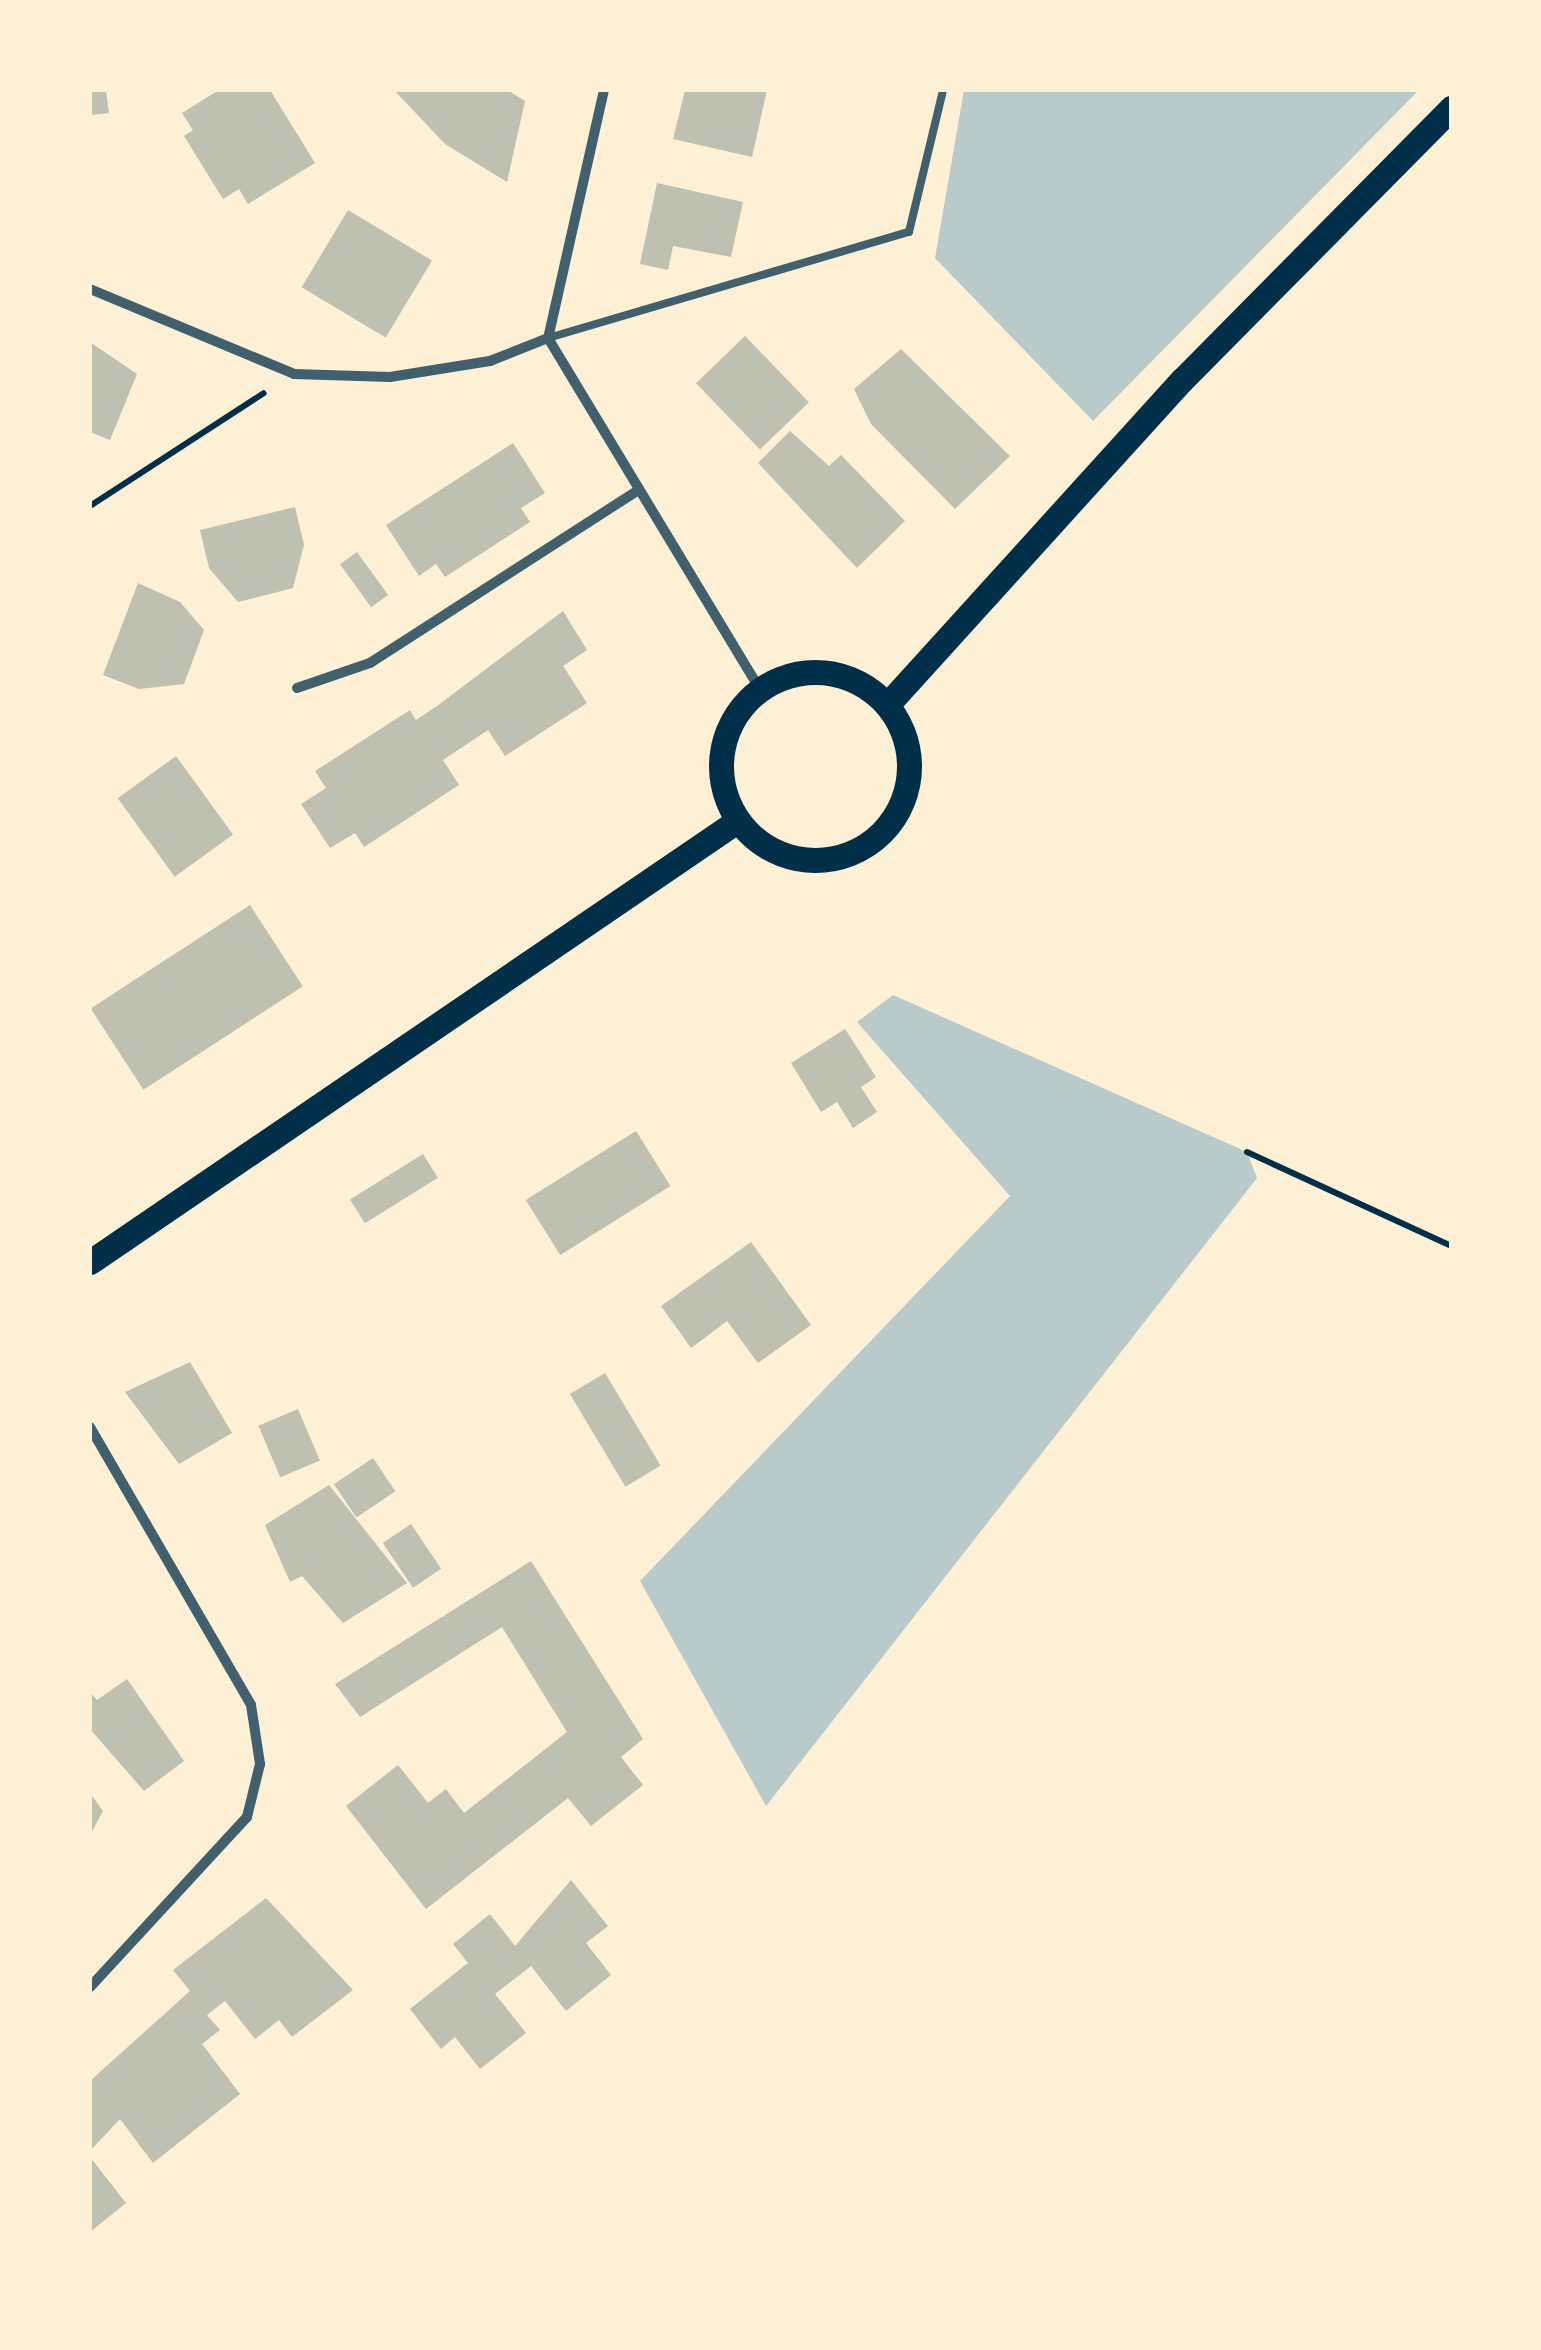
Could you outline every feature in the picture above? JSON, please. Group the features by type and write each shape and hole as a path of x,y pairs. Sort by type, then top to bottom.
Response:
{"main road":[{"path":"886,704 1182,380 1451,108"},
{"path":"826,674 886,704 904,732 906,797 865,847 802,859 771,849 737,821 722,772 724,740 760,690 826,674"},
{"path":"90,1262 737,821"}],"street":[{"path":"604,90 548,338 760,690"},
{"path":"90,289 294,374 390,377 490,361 548,338"},
{"path":"296,688 370,663 638,490"},
{"path":"90,1427 252,1704 260,1764 247,1817 90,1986"}],"lane":[{"path":"548,338 909,232 943,90"}],"path":[{"path":"90,506 294,374"},
{"path":"1247,1152 1451,1246"}],"shaded area":[{"path":"964,90 1419,90 1093,421 935,258"},
{"path":"893,995 1247,1152 1257,1178 766,1806 640,1581 1010,1196 857,1022"}],"building":[{"path":"90,90 106,90 109,113 90,115"},
{"path":"219,90 270,90 315,163 248,204 239,189 223,199 184,136 193,130 182,113"},
{"path":"394,90 507,90 525,101 507,182 445,144"},
{"path":"685,90 767,90 752,157 673,139"},
{"path":"657,183 743,202 731,257 673,246 668,270 640,264"},
{"path":"348,210 432,260 386,338 302,287"},
{"path":"745,336 809,402 760,449 696,383"},
{"path":"90,342 137,374 110,440 90,432"},
{"path":"901,349 1010,456 955,509 871,424 854,389"},
{"path":"790,431 829,466 841,455 905,521 857,568 758,463"},
{"path":"513,443 545,493 521,508 530,522 445,577 436,564 419,576 386,525"},
{"path":"295,507 304,545 293,588 238,602 209,568 200,530"},
{"path":"357,552 388,595 371,607 340,564"},
{"path":"138,583 180,602 204,630 184,684 139,689 103,675"},
{"path":"563,611 587,650 563,666 587,703 505,756 488,730 443,760 459,785 364,847 355,833 330,848 301,804 326,788 315,771 410,710 416,720"},
{"path":"176,756 233,834 175,877 118,798"},
{"path":"250,905 303,986 143,1090 91,1008"},
{"path":"845,1029 876,1077 861,1087 877,1112 853,1128 837,1102 821,1112 791,1063"},
{"path":"636,1131 670,1186 560,1255 526,1200"},
{"path":"423,1154 438,1178 365,1223 350,1200"},
{"path":"751,1242 811,1325 758,1363 727,1321 691,1348 661,1306"},
{"path":"190,1362 232,1433 179,1464 125,1392"},
{"path":"605,1373 661,1466 625,1487 570,1394"},
{"path":"298,1409 320,1461 280,1477 258,1426"},
{"path":"373,1458 395,1491 356,1517 334,1484"},
{"path":"329,1485 407,1583 343,1623 302,1576 290,1582 265,1525"},
{"path":"411,1524 441,1569 413,1588 383,1543"},
{"path":"531,1561 643,1739 621,1757 643,1785 591,1826 568,1798 426,1909 346,1806 398,1765 428,1803 446,1789 464,1813 567,1732 502,1627 360,1717 335,1684"},
{"path":"127,1679 184,1761 144,1791 90,1729 90,1692 97,1700"},
{"path":"90,1793 103,1811 90,1835"},
{"path":"571,1880 608,1926 586,1943 611,1975 566,2011 531,1966 495,1994 526,2033 480,2069 455,2037 441,2049 410,2009 468,1963 453,1944 490,1914 515,1946"},
{"path":"266,1898 353,1990 292,2037 279,2020 255,2039 225,2001 207,2015 220,2030 202,2044 240,2094 153,2163 120,2119 90,2151 90,2081 190,1991 173,1970"},
{"path":"90,2157 126,2203 90,2232"}]}
